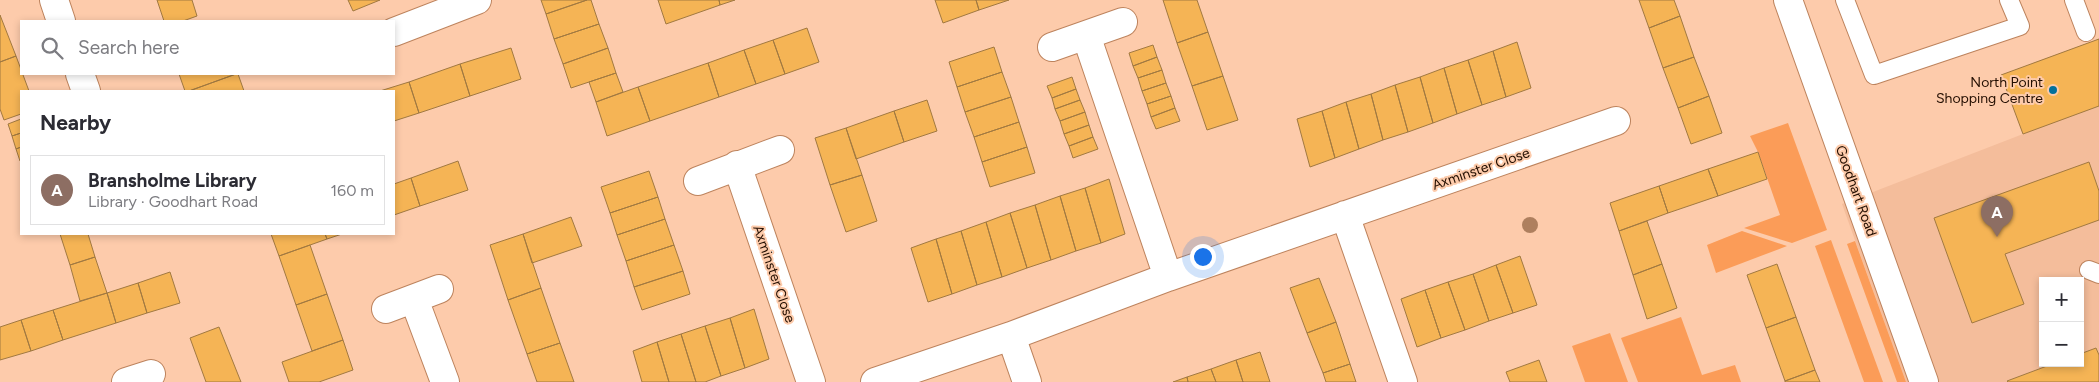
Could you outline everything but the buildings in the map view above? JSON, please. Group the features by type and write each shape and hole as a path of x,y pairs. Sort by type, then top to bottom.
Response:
{"street":[{"path":"54,0 61,20"},
{"path":"395,31 443,6 477,0"},
{"name":"Goodhart Road","path":"1788,0 1924,382"},
{"path":"1052,47 1123,22"},
{"path":"1086,35 1168,277"},
{"path":"80,75 86,90"},
{"name":"Axminster Close","path":"876,382 1011,336 1168,277 1616,121"},
{"path":"698,181 780,150"},
{"name":"Axminster Close","path":"737,165 811,382"},
{"path":"1345,215 1403,382"},
{"path":"386,309 439,289"},
{"path":"414,299 445,382"},
{"path":"1011,336 1027,382"},
{"path":"126,382 152,374"}],"lane":[{"path":"1845,0 1874,74 2020,26 2009,0"},
{"path":"2074,0 2086,32"}],"shaded area":[{"name":"North Point Shopping Centre","path":"2099,39 2099,382 1906,382 1842,204 2023,134 2001,75"},
{"path":"1788,123 1827,230 1792,243 1744,228 1780,215 1758,152 1750,136"},
{"path":"1742,231 1787,246 1716,273 1707,245"},
{"path":"1831,240 1883,382 1864,382 1815,246"},
{"path":"1855,241 1906,382 1897,382 1847,244"},
{"path":"1681,317 1702,375 1735,365 1741,382 1638,382 1621,338"},
{"path":"1610,333 1628,382 1585,382 1572,346"}],"place":[{"name":"North Point Shopping Centre","path":"2053,90"},
{"name":"Bransholme Library","path":"1997,237"}]}
